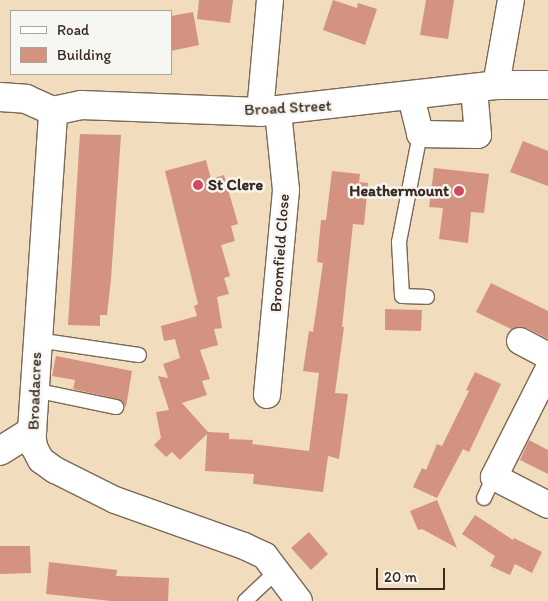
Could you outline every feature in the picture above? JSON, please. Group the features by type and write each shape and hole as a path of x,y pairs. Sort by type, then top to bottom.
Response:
{"street":[{"name":"Broomfield Close","path":"267,395 286,190 269,112 270,0"},
{"path":"411,97 420,134 478,135 485,86 511,0"},
{"name":"Broad Street","path":"53,111 81,104 269,112 411,97 485,86 548,85"},
{"path":"0,97 26,99 53,111"},
{"name":"Broadacres","path":"53,111 34,390 32,431 34,448 41,460 55,470 115,500 244,546 265,556 299,601"},
{"path":"520,340 548,356"},
{"path":"548,370 489,488 548,505"},
{"path":"0,451 32,431"}],"lane":[{"path":"420,134 399,242 402,296 426,297"},
{"path":"37,340 139,355"},
{"path":"34,390 116,407"},
{"path":"245,601 277,571"}],"building":[{"path":"199,0 233,0 230,23 197,19"},
{"path":"333,0 357,8 358,3 377,9 365,45 323,30"},
{"path":"426,0 454,0 448,39 420,35"},
{"path":"193,12 199,45 172,51 172,16"},
{"path":"80,134 121,135 111,279 107,315 100,315 100,326 68,325"},
{"path":"523,141 548,151 548,186 510,172"},
{"path":"206,160 211,179 224,175 238,224 231,226 235,241 221,245 230,276 224,278 229,294 217,297 222,328 214,329 218,345 200,350 210,379 202,381 207,395 182,403 208,432 229,433 229,439 253,440 252,444 309,451 319,373 303,371 309,331 313,332 323,263 317,262 321,220 326,220 332,171 360,174 359,182 368,183 364,225 353,224 342,327 344,327 335,393 348,394 339,459 328,456 323,492 253,484 254,474 205,471 207,434 180,460 172,452 166,457 154,445 161,438 156,412 169,410 158,376 168,378 163,364 180,358 175,339 164,341 161,326 197,316 194,306 198,304 165,171"},
{"name":"Heathermount","path":"434,168 489,174 484,213 471,212 468,243 439,239 443,208 429,207"},
{"path":"491,283 548,311 548,339 527,328 511,329 476,312"},
{"path":"385,309 422,310 421,331 385,330"},
{"path":"56,356 132,371 126,407 118,399 73,389 75,380 52,376"},
{"path":"475,372 501,384 469,452 463,449 437,498 413,487 422,468 426,470 437,444 442,446 469,391 466,390"},
{"path":"529,440 548,450 548,474 520,460"},
{"path":"437,500 457,548 422,529 418,530 410,511"},
{"path":"475,515 513,540 514,538 542,552 532,573 515,564 510,575 490,566 495,556 462,534"},
{"path":"309,532 328,554 311,570 291,548"},
{"path":"0,546 30,546 31,573 0,574"},
{"path":"49,562 117,570 116,576 169,578 168,601 111,601 46,594"}],"place":[{"name":"St Clere","path":"198,185"},
{"name":"Heathermount","path":"459,191"}]}
